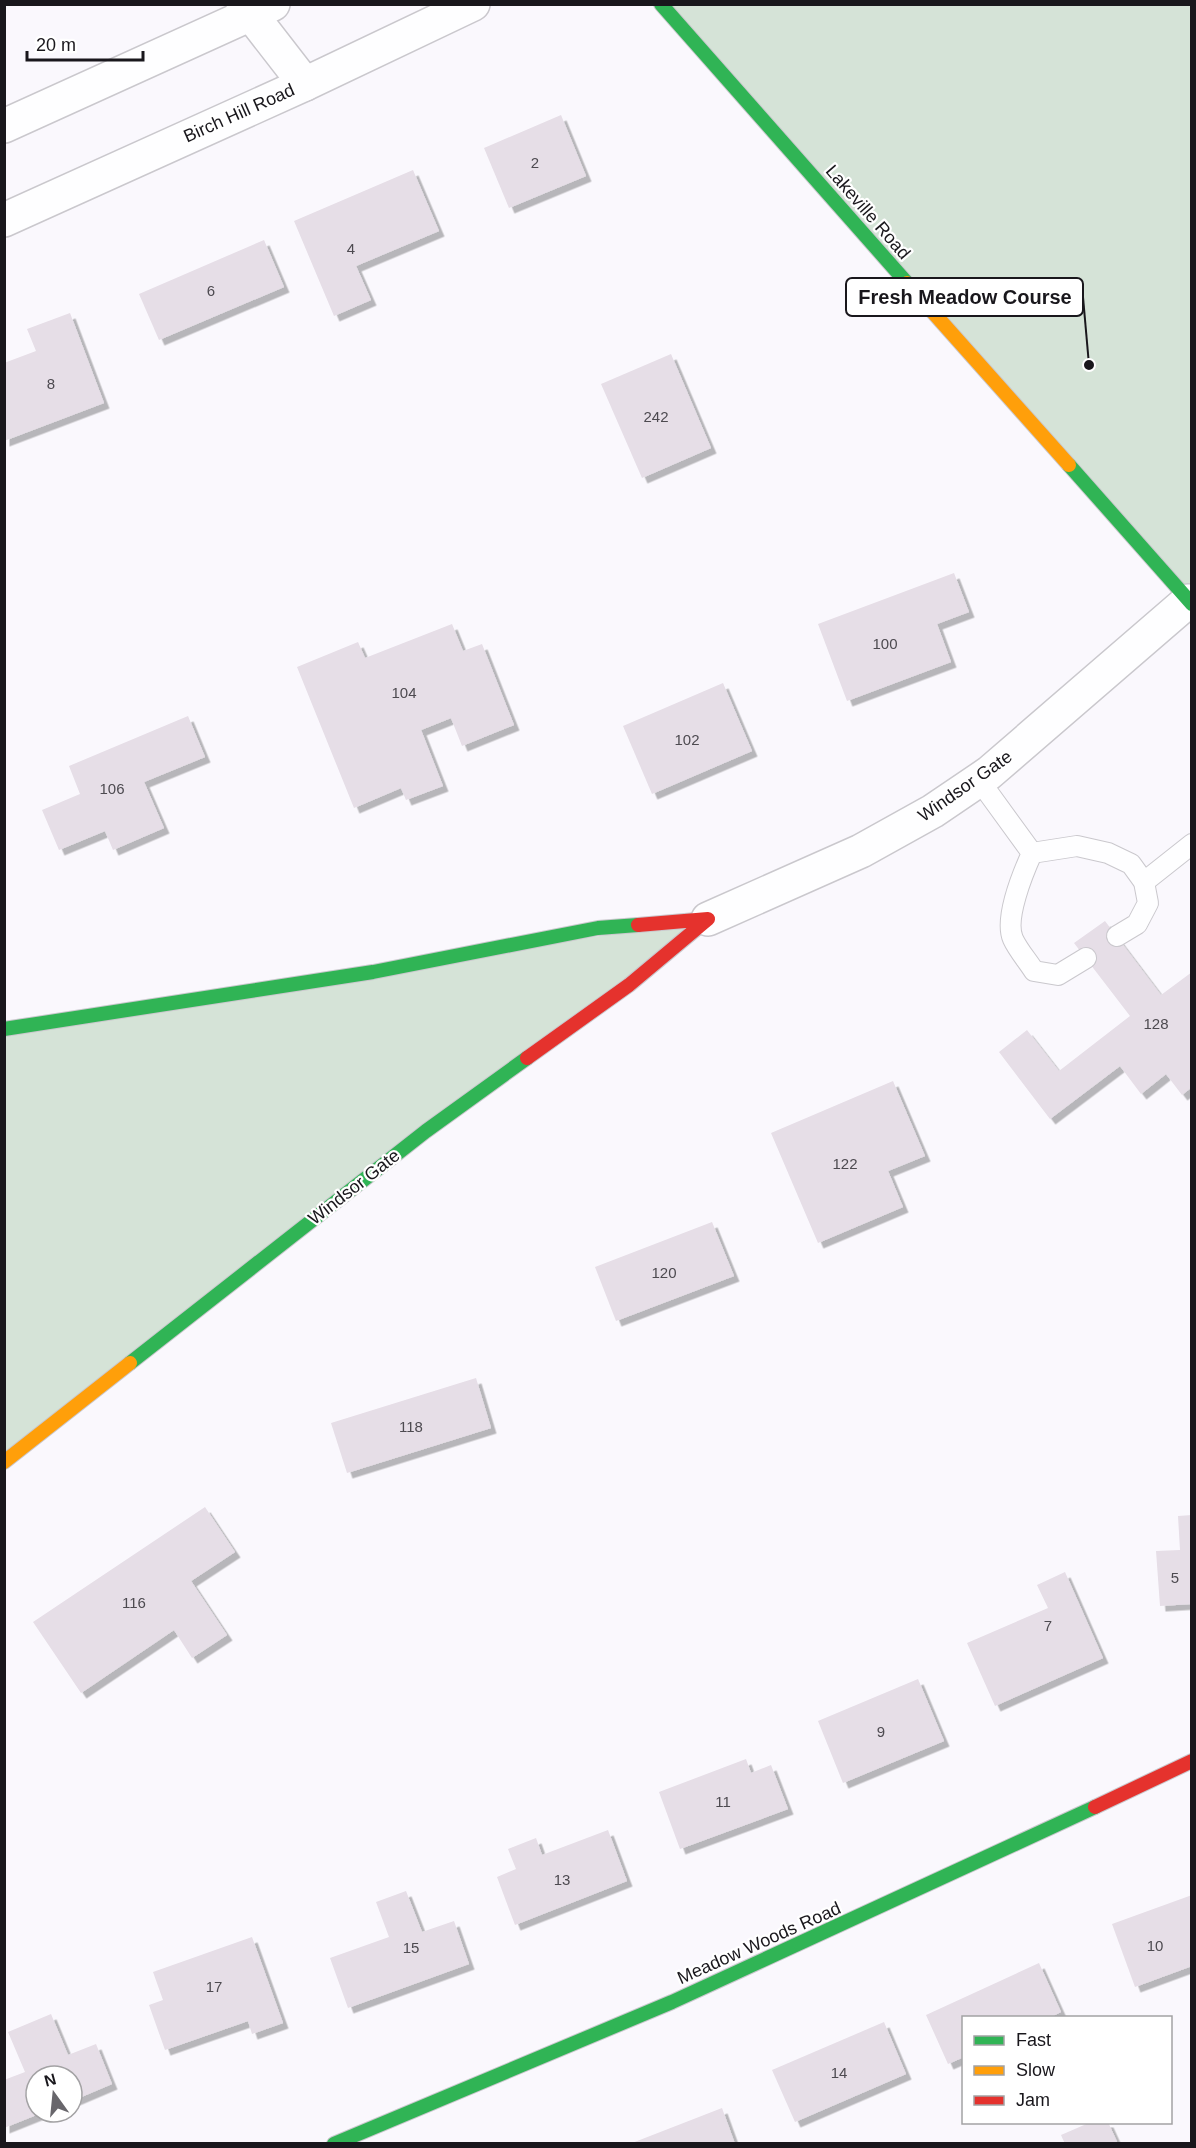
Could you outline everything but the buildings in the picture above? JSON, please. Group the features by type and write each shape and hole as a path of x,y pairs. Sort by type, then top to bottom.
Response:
{"street":[{"name":"Birch Hill Road","path":"4,220 305,84 472,4"},
{"name":"Lakeville Road","path":"661,4 1190,603"},
{"path":"4,126 256,8 305,84"},
{"name":"Windsor Gate","path":"4,1462 426,1131 629,985 708,919 861,851 933,811 979,780 1039,732 1190,603"},
{"name":"Windsor Gate","path":"4,1029 373,972 598,928 708,919"},
{"name":"Meadow Woods Road","path":"334,2144 683,1997 1011,1847 1191,1761"}],"lane":[{"path":"979,780 1032,853"},
{"path":"1144,882 1191,844"},
{"path":"1032,853 1077,846 1108,853 1131,864 1144,882 1148,903 1137,924 1117,936"},
{"path":"1032,853 1018,885 1012,911 1012,937 1034,971 1058,975 1086,958"}],"green space":[{"path":"668,5 1191,5 1191,598"},
{"path":"708,919 5,1462 5,1029"}],"traffic: fast":[{"path":"661,4 907,283"},
{"path":"1069,465 1192,604"},
{"path":"4,1029 373,972 598,928 638,925"},
{"path":"130,1363 426,1131 527,1058"},
{"path":"334,2144 672,2002 1095,1807"}],"traffic: slow":[{"path":"907,283 1069,465"},
{"path":"4,1462 130,1363"}],"traffic: jam":[{"path":"527,1058 629,985 708,919 638,925"},
{"path":"1095,1807 1192,1761"}],"place":[{"name":"Fresh Meadow Course","path":"1089,365"}]}
